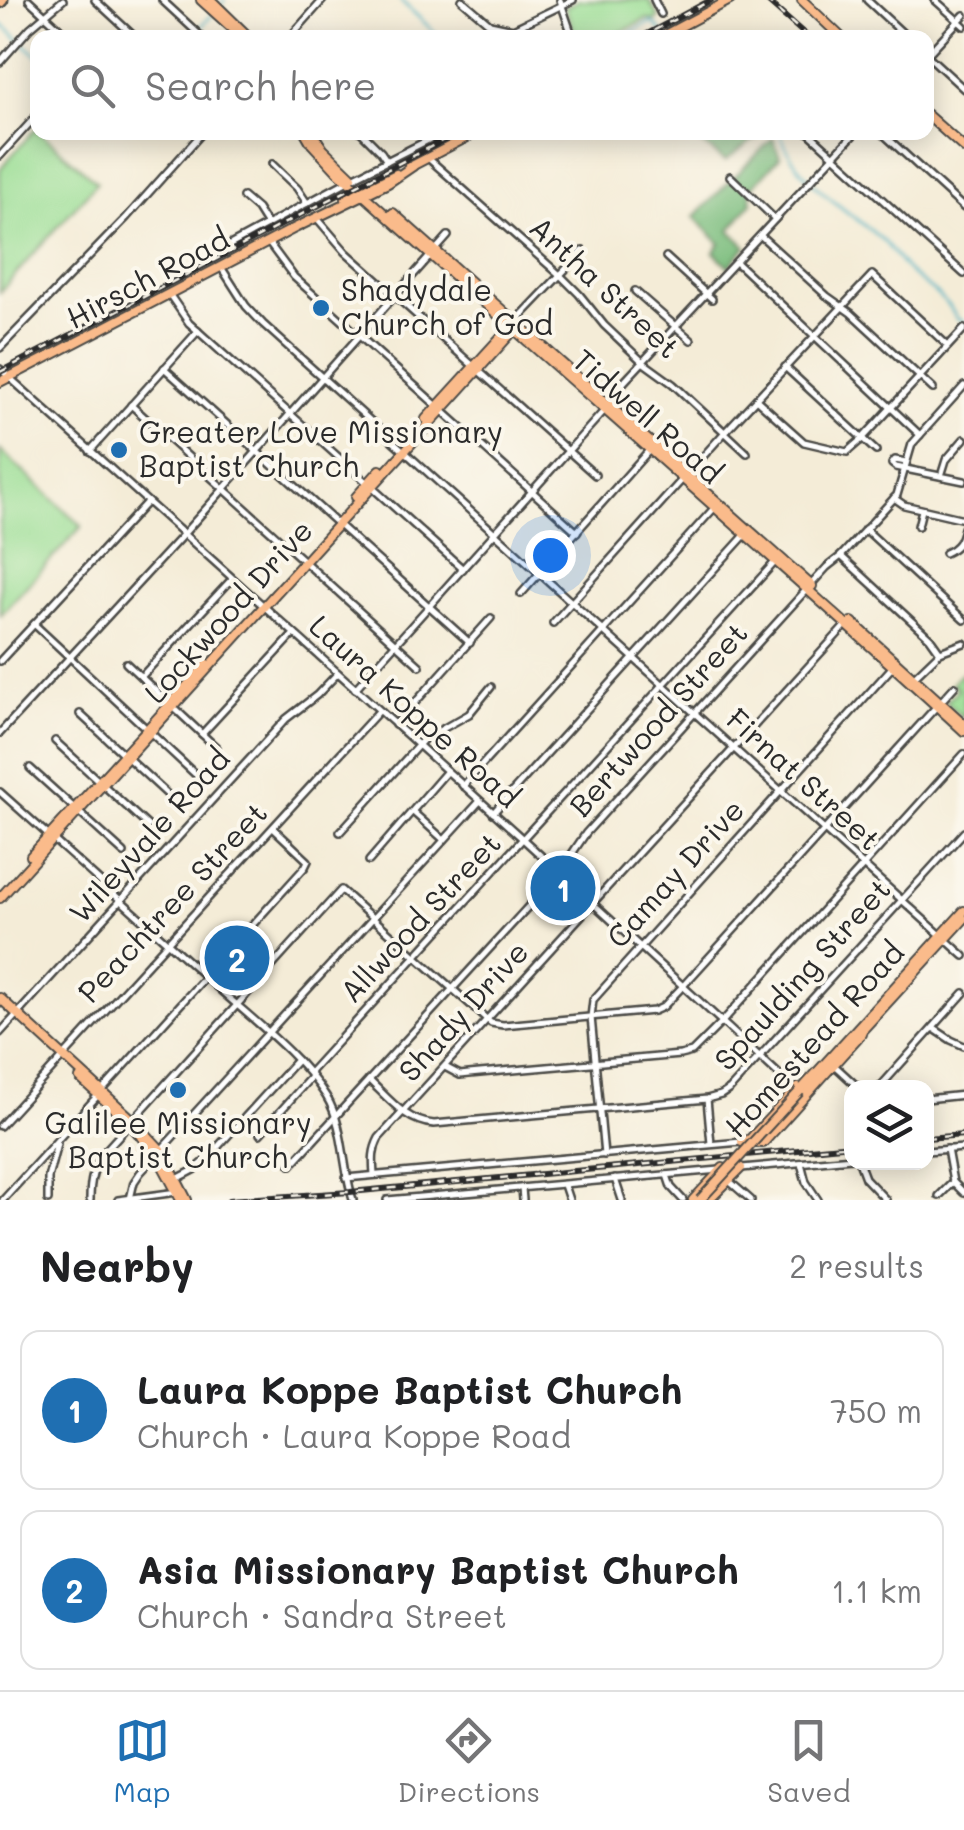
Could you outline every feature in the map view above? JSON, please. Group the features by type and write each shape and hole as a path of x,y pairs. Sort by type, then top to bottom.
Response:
{"main road":[{"path":"201,0 238,30"},
{"path":"211,0 233,25"},
{"path":"671,30 715,3 730,0"},
{"path":"802,0 834,30"},
{"path":"934,121 964,148"},
{"name":"Tidwell Road","path":"314,140 351,180 718,504 964,728"},
{"name":"Hirsch Road","path":"4,380 462,140"},
{"name":"Lockwood Drive","path":"0,894 514,326"},
{"name":"Homestead Road","path":"943,938 964,910"},
{"name":"Homestead Road","path":"702,1200 964,918"},
{"path":"0,1002 131,1122 177,1179 182,1197"},
{"path":"748,1142 763,1143 834,1066 868,1020"},
{"path":"748,1142 799,1092"},
{"path":"159,1153 182,1197"},
{"path":"702,1200 723,1168"},
{"path":"702,1200 735,1172"}],"street":[{"path":"29,0 62,30"},
{"path":"0,62 62,0"},
{"path":"95,0 127,30"},
{"path":"162,0 195,30"},
{"path":"296,30 323,0"},
{"path":"467,2 490,24 512,29 573,0"},
{"path":"654,0 661,14"},
{"path":"867,0 899,30"},
{"path":"935,0 961,24"},
{"path":"561,3 569,30"},
{"path":"934,49 961,24 964,14"},
{"path":"488,30 490,24"},
{"path":"934,61 964,89"},
{"path":"0,156 30,123"},
{"path":"0,348 196,140"},
{"path":"369,140 387,161"},
{"path":"230,245 429,140"},
{"path":"817,140 964,274"},
{"path":"355,689 606,408 624,382 709,297 736,262 849,140"},
{"path":"890,140 964,208"},
{"name":"Antha Street","path":"428,158 579,294 604,325 644,363 673,384 747,453"},
{"path":"272,164 308,204"},
{"path":"730,176 776,220"},
{"path":"243,197 267,225"},
{"path":"316,217 346,252 594,475"},
{"path":"0,733 448,236"},
{"path":"760,236 933,389"},
{"path":"268,242 294,277 577,532"},
{"name":"Lockwood Drive","path":"514,326 583,251"},
{"path":"666,257 709,297"},
{"path":"736,262 920,435"},
{"name":"Firnat Street","path":"220,267 263,324 964,956"},
{"path":"553,623 872,276 948,346"},
{"path":"635,291 692,340"},
{"path":"169,294 198,331 463,569"},
{"path":"756,400 800,440 847,452 964,328"},
{"path":"90,450 198,331"},
{"path":"164,368 470,643"},
{"path":"785,368 876,451"},
{"name":"Laura Koppe Road","path":"0,369 4,380 90,450 799,1092"},
{"name":"Bertwood Street","path":"291,1165 559,873 586,832 894,498 912,444 964,386"},
{"path":"131,405 420,666"},
{"path":"940,476 946,460 964,440"},
{"path":"521,594 651,448"},
{"path":"906,465 964,481"},
{"path":"894,498 902,504 964,519"},
{"path":"0,661 147,502"},
{"path":"463,786 718,504"},
{"path":"918,526 922,510"},
{"path":"865,528 964,620"},
{"path":"945,553 961,541 964,528"},
{"path":"493,813 748,532"},
{"path":"841,556 930,638 940,652"},
{"name":"Allwood Street","path":"260,1134 310,1078 311,1071 778,559"},
{"path":"141,677 232,579"},
{"path":"396,725 491,618"},
{"name":"Shady Drive","path":"374,1175 374,1147 403,1112 848,622"},
{"path":"34,624 195,774"},
{"path":"202,734 294,634"},
{"path":"912,680 940,652 964,643"},
{"path":"126,664 217,748"},
{"name":"Camay Drive","path":"591,1017 598,992 895,665"},
{"name":"Wileyvale Road","path":"0,1034 286,719 338,673"},
{"path":"90,1200 90,1182 99,1158 341,890 486,1021 503,1025 654,1012 683,986 955,686"},
{"path":"340,832 418,746 433,732 469,714 491,687"},
{"name":"Peachtree Street","path":"0,1126 380,711"},
{"path":"80,714 168,796"},
{"path":"55,741 148,826"},
{"path":"445,1067 460,1074 692,1052 964,754"},
{"path":"30,768 124,853"},
{"path":"369,861 447,771"},
{"path":"0,792 310,1075 336,1116 353,1200"},
{"path":"130,1199 134,1182 159,1153 480,801"},
{"path":"414,812 444,840"},
{"path":"3,1200 308,861 273,828"},
{"name":"Spaulding Street","path":"403,1112 422,1123 434,1124 721,1095 964,832"},
{"path":"887,1080 964,993"},
{"path":"591,1017 604,1155"},
{"path":"932,1028 964,1046"},
{"path":"177,1179 204,1162 296,1060"},
{"path":"834,1066 850,1080"},
{"path":"369,1080 403,1112"},
{"path":"934,1098 964,1095"},
{"path":"707,1099 710,1144"},
{"path":"48,1200 48,1178 58,1140"},
{"path":"346,1178 748,1142"},
{"path":"934,1151 964,1148"},
{"path":"947,1150 953,1182 964,1193"},
{"path":"387,1200 723,1168 735,1172 844,1159"},
{"path":"802,1163 806,1182 818,1200"},
{"path":"862,1170 886,1200"},
{"path":"705,1171 712,1180"},
{"path":"735,1172 750,1200"},
{"path":"667,1174 682,1200"},
{"path":"615,1180 622,1200"},
{"path":"939,1196 953,1182"},
{"path":"564,1184 569,1200"},
{"path":"522,1188 523,1200"},
{"path":"480,1191 480,1200"},
{"path":"118,1200 182,1197"}],"green space":[{"path":"579,0 649,0 659,18 647,19 626,30 573,30 565,7"},
{"path":"30,135 30,140 49,140 97,182 0,292 0,169"},
{"path":"697,140 754,140 725,161"},
{"path":"774,140 780,157 750,190 752,202 730,230 746,246 729,267 714,252 720,243 694,217"},
{"path":"0,450 82,526 0,615"},
{"path":"964,671 964,719 946,702 958,689 952,683"}],"waterway":[{"path":"222,5 224,0"},
{"path":"400,0 432,30"},
{"path":"198,30 212,15"},
{"path":"0,23 30,49"},
{"path":"636,30 649,23 660,30"},
{"path":"783,140 809,180 881,239 907,271 964,322"}],"railway":[{"path":"655,30 711,0"},
{"path":"766,0 800,30"},
{"path":"0,372 444,140"},
{"path":"934,1137 964,1135"},
{"path":"229,1200 844,1146"}],"place":[{"name":"Shadydale Church of God","path":"321,308"},
{"name":"Greater Love Missionary Baptist Church","path":"119,450"},
{"name":"Laura Koppe Baptist Church","path":"563,888"},
{"name":"Asia Missionary Baptist Church","path":"237,958"},
{"name":"Galilee Missionary Baptist Church","path":"178,1090"}]}
